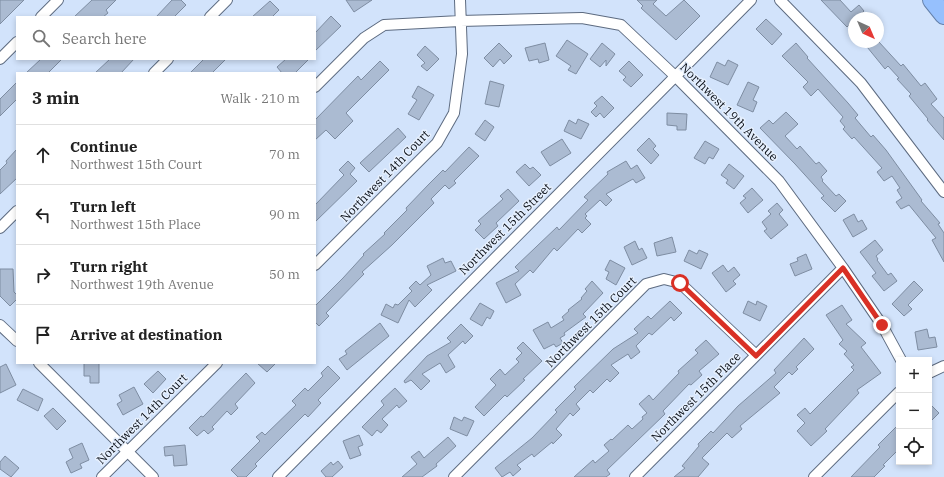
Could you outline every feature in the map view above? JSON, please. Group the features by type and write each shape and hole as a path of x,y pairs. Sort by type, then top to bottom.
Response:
{"highway":[{"path":"932,0 944,15"},
{"path":"938,0 944,9"}],"street":[{"path":"42,16 58,0"},
{"path":"211,16 227,0"},
{"name":"Northwest 14th Court","path":"316,264 438,143 454,113 462,54 460,0"},
{"name":"Northwest 15th Street","path":"278,477 751,0"},
{"path":"780,0 861,83 944,192"},
{"name":"Northwest 19th Avenue","path":"316,86 364,38 384,25 460,20 582,18 622,25 779,181 843,268 882,325 899,357"},
{"path":"0,59 16,43"},
{"path":"155,72 167,60"},
{"path":"0,228 16,212"},
{"name":"Northwest 15th Place","path":"635,477 843,268"},
{"name":"Northwest 15th Court","path":"454,477 646,284 664,279 680,283 756,356"},
{"path":"0,324 16,340"},
{"path":"40,364 152,477"},
{"name":"Northwest 14th Court","path":"102,477 216,364"},
{"path":"932,371 944,366"},
{"path":"814,477 898,393"}],"building":[{"path":"0,0 24,0 0,24"},
{"path":"92,0 116,0 106,10 108,13 104,16 75,16"},
{"path":"172,0 181,0 186,5 175,16 157,16"},
{"path":"346,0 372,0 354,12"},
{"path":"637,0 657,0 653,4 666,16 684,0 700,16 676,40 641,8 643,6"},
{"path":"821,0 840,0 851,12 848,12 847,27"},
{"path":"270,1 279,10 273,16 253,16"},
{"path":"859,5 864,11 863,12 851,12"},
{"path":"331,16 341,26 316,50 316,32"},
{"path":"766,19 782,34 772,45 756,29"},
{"path":"567,40 588,54 576,74 568,70 571,66 556,56"},
{"path":"499,43 512,56 504,64 500,59 493,67 484,58"},
{"path":"545,43 549,60 539,63 538,59 529,61 525,48"},
{"path":"602,43 615,54 606,66 606,60 600,67 590,59"},
{"path":"796,43 808,57 807,58 858,115 855,118 871,137 873,135 886,150 922,200 921,201 940,223 938,224 944,233 944,262 932,240 936,238 909,205 901,209 896,202 902,198 897,190 900,188 892,176 884,181 877,172 882,168 854,137 852,139 843,129 845,127 840,121 843,117 818,89 811,96 803,87 808,82 782,56"},
{"path":"425,46 439,59 427,71 421,66 425,63 417,55"},
{"path":"884,47 901,66 903,64 921,86 925,83 937,99 931,104 944,118 944,140 909,96 911,94 897,79 899,78 888,66 885,69 868,48"},
{"path":"40,60 61,60 49,72 27,72"},
{"path":"109,60 133,60 122,72 96,72"},
{"path":"203,60 225,60 213,72 191,72"},
{"path":"285,60 308,60 296,72 281,72 277,67"},
{"path":"728,60 738,65 728,85 710,77 717,62 725,66"},
{"path":"380,61 389,70 346,113 353,121 335,139 326,130 316,139 316,119 358,76 361,80"},
{"path":"629,61 643,75 631,87 623,80 626,77 619,71"},
{"path":"490,81 504,85 499,107 485,104"},
{"path":"748,82 759,87 753,100 757,102 753,112 737,105"},
{"path":"16,83 16,100 0,116 0,99"},
{"path":"418,86 434,95 419,120 408,114 417,100 412,97"},
{"path":"602,96 614,108 604,118 600,113 596,117 591,112 597,106 594,103"},
{"path":"786,112 798,124 785,136 797,149 800,146 816,164 819,162 827,171 821,177 823,180 822,181 836,196 839,194 846,201 835,212 821,198 824,196 760,128 769,120 773,124"},
{"path":"667,113 687,114 686,130 677,130 677,126 667,125"},
{"path":"578,119 589,124 581,139 564,131 569,120 576,124"},
{"path":"485,120 494,127 485,141 475,134"},
{"path":"398,128 406,137 369,172 360,163"},
{"path":"649,138 656,146 653,149 659,155 651,164 637,150"},
{"path":"562,139 571,153 550,166 541,152"},
{"path":"705,141 719,149 713,159 709,157 705,164 694,158"},
{"path":"469,147 479,156 454,181 456,183 449,189 445,185 431,199 434,203 392,245 362,272 364,274 326,313 329,316 319,326 316,323 316,305 343,278 364,255 363,254 385,234 384,233 407,210 406,208 429,184 443,170 445,172"},
{"path":"16,150 16,179 0,194 0,170 7,163 6,161"},
{"path":"348,161 355,168 350,174 357,181 316,221 316,204 344,175 339,170"},
{"path":"626,161 631,169 637,165 645,178 636,183 633,179 606,194 612,200 606,206 600,200 585,214 587,216 585,218 591,224 582,233 578,229 557,251 554,248 533,273 530,270 515,284 521,295 506,303 496,283 519,271 515,267 557,227 559,230 588,200 584,197 608,174 607,172"},
{"path":"525,164 530,169 533,167 541,175 529,186 516,172"},
{"path":"729,164 744,176 734,189 726,183 728,180 721,175"},
{"path":"752,188 763,200 748,213 740,203 746,198 743,196"},
{"path":"508,189 519,201 496,223 498,226 484,239 475,230 481,224 478,221 503,199 500,196"},
{"path":"777,203 783,210 779,214 788,225 771,239 764,231 767,229 762,222 771,214 768,211"},
{"path":"854,214 858,222 862,220 867,229 853,237 843,220"},
{"path":"672,237 676,252 657,256 654,243"},
{"path":"875,240 883,250 876,256 878,259 877,260 888,275 891,273 897,281 884,291 872,276 876,273 860,252"},
{"path":"635,241 639,250 642,248 647,258 632,265 624,247"},
{"path":"689,250 697,254 699,250 708,254 701,269 684,261"},
{"path":"806,254 812,269 795,276 790,264 798,261 797,258"},
{"path":"443,258 445,263 451,261 456,271 427,285 432,290 415,307 409,300 398,323 381,315 386,304 393,308 395,304 398,305 412,291 409,288 416,281 420,285 431,275 427,266"},
{"path":"610,260 625,268 616,285 606,279 609,272 605,270"},
{"path":"723,265 728,272 734,267 740,275 733,281 736,284 726,292 712,273"},
{"path":"0,269 13,269 14,292 16,294 16,300 10,306 0,296"},
{"path":"592,281 603,293 583,314 586,317 564,333 565,335 560,338 563,343 556,347 554,344 544,349 533,330 548,322 551,328 564,320 562,317 582,299 581,298 587,291 585,289"},
{"path":"914,281 923,290 908,305 912,309 904,316 892,304"},
{"path":"670,301 682,313 674,321 671,317 652,335 649,333 636,346 640,352 631,359 628,354 611,365 619,373 610,382 607,379 593,393 590,390 576,404 580,409 573,416 570,413 556,429 562,435 553,444 552,442 534,457 532,454 517,465 521,469 513,476 510,472 502,477 495,468 532,438 557,412 555,410 576,389 574,387 613,349 638,333 634,329 648,316 651,319"},
{"path":"748,301 756,305 757,301 767,306 760,321 743,313"},
{"path":"480,303 494,311 490,319 487,317 482,326 470,319"},
{"path":"842,305 852,320 846,324 866,343 861,347 881,373 857,390 859,393 825,429 827,431 811,446 797,431 805,423 797,415 805,408 810,414 854,370 851,367 854,365 844,354 847,351 839,344 843,340 826,315"},
{"path":"380,323 389,336 347,370 339,359 347,354 345,351"},
{"path":"461,324 473,336 465,344 463,341 448,355 455,367 446,373 440,363 422,374 430,381 421,390 411,380 405,383 404,381 427,356 451,342 447,338"},
{"path":"927,329 929,338 935,337 937,347 918,350 915,332"},
{"path":"804,338 814,349 796,367 798,369 792,375 789,372 774,387 780,393 740,426 742,429 732,438 727,433 702,458 709,464 698,477 674,477 685,468 682,466 699,446 698,444 711,431 713,433 738,406 776,373 774,370"},
{"path":"706,340 719,354 699,371 702,375 691,385 689,384 663,411 665,414 607,470 610,474 606,477 574,477 593,460 595,463 609,451 604,445 611,439 612,440 628,425 632,429 643,419 642,417 647,413 639,404 649,395 653,400 679,373 678,371 698,353 695,350"},
{"path":"523,342 542,361 523,379 525,380 507,397 505,395 484,416 475,407 496,385 490,379 500,369 505,375 519,362 516,359 522,353 517,348"},
{"path":"6,364 16,385 0,393 0,367"},
{"path":"84,364 99,364 99,383 90,383 90,376 84,376"},
{"path":"258,364 275,364 267,372"},
{"path":"328,366 340,378 318,400 321,403 308,417 305,414 255,464 257,466 246,477 238,477 231,470 260,441 256,437 262,432 265,435 296,405 292,401 305,388 308,391 323,376 321,373"},
{"path":"158,371 166,379 153,393 144,384"},
{"path":"246,373 255,383 235,404 238,408 231,415 227,411 212,427 214,429 208,434 204,430 197,436 189,428 201,416 203,417"},
{"path":"134,387 143,404 123,415 117,404 122,401 119,395"},
{"path":"395,388 407,401 399,408 397,405 382,419 388,425 381,433 377,430 372,436 362,427 384,405 381,401"},
{"path":"23,389 43,399 38,411 17,400"},
{"path":"932,406 939,413 932,420"},
{"path":"53,408 66,421 57,430 44,416"},
{"path":"454,417 462,421 464,417 474,421 467,436 450,429"},
{"path":"896,427 896,452 883,465 885,466 874,477 851,477 880,447 878,445"},
{"path":"359,435 363,445 358,447 361,455 350,459 343,441"},
{"path":"448,437 456,446 436,464 437,466 422,477 402,477 417,464 411,457 419,451 424,458"},
{"path":"82,443 89,460 80,464 82,468 71,473 66,462 73,458 69,449"},
{"path":"185,445 187,465 174,466 173,455 165,456 164,447"},
{"path":"5,456 19,468 11,477 0,469 0,462"},
{"path":"338,461 343,467 332,477 326,477 321,471 331,462 333,465"}],"route":[{"path":"680,283 756,356 843,268 882,325"}]}
